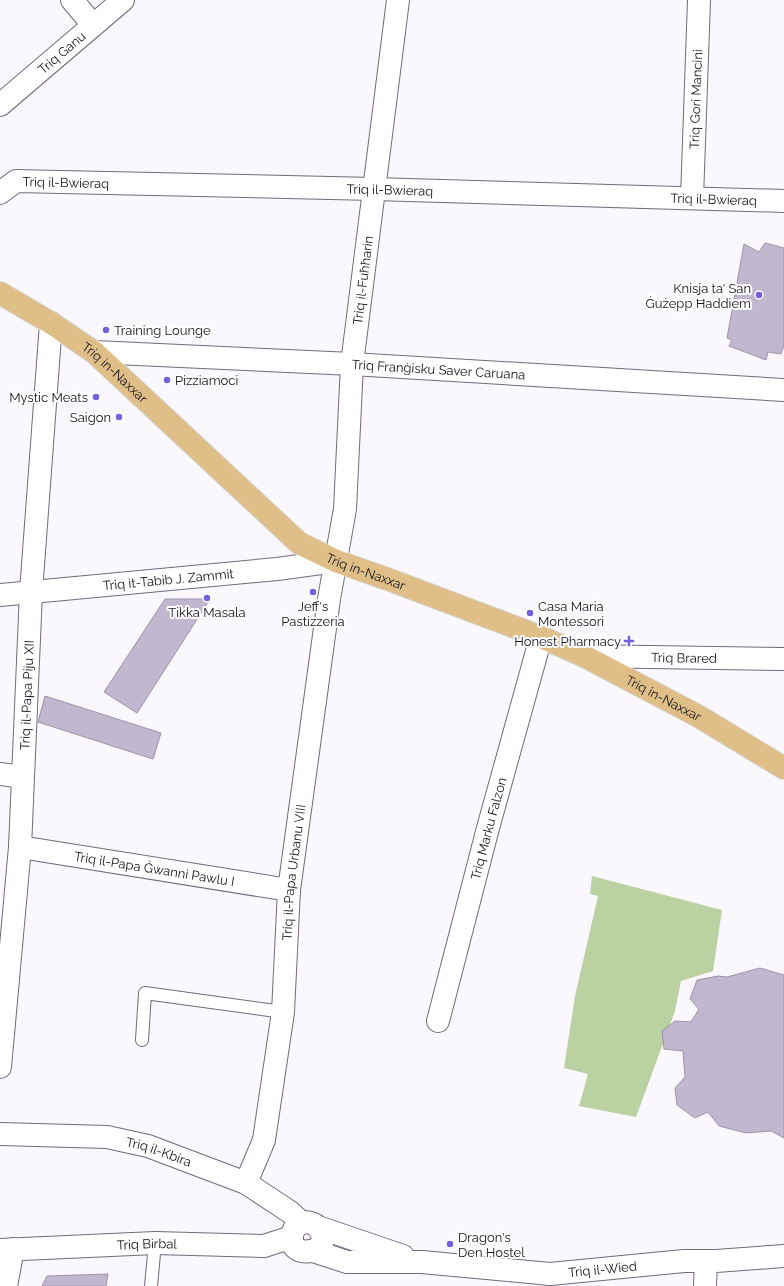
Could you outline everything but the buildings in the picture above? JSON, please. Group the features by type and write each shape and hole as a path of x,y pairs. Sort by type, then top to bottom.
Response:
{"main road":[{"name":"Triq in-Naxxar","path":"0,293 52,323 94,352 299,543 336,561 541,637 584,656 698,716 784,768"}],"street":[{"path":"72,0 93,25"},
{"name":"Triq Ganu","path":"0,105 122,0"},
{"name":"Triq il-Fuħħarin","path":"336,561 345,509 352,364 398,0"},
{"name":"Triq Gori Mancini","path":"692,198 699,0"},
{"name":"Triq il-Bwieraq","path":"0,193 16,181 374,189 784,201"},
{"name":"Triq il-Papa Piju XII","path":"0,1067 20,847 31,592 52,323"},
{"name":"Triq Franġisku Saver Caruana","path":"94,352 352,364 784,390"},
{"name":"Triq it-Tabib J. Zammit","path":"0,595 277,569 336,561"},
{"name":"Triq il-Papa Urbanu VIII","path":"246,1183 264,1140 283,1012 289,890 329,599 336,561"},
{"name":"Triq Marku Falzon","path":"438,1020 488,828 541,637"},
{"name":"Triq Brared","path":"584,656 784,659"},
{"path":"0,774 23,777"},
{"name":"Triq il-Papa Ġwanni Pawlu I","path":"20,847 289,890"},
{"name":"Triq il-Kbira","path":"0,1134 107,1137 148,1146 246,1183 290,1212 304,1229"},
{"name":"Triq Birbal","path":"6,1250 155,1243 264,1246 304,1229"},
{"name":"Triq il-Wied","path":"422,1262 347,1262 313,1251 301,1251 296,1248 293,1242 304,1229 422,1262 549,1280 684,1261 784,1256"},
{"path":"6,1250 6,1286"},
{"path":"705,1286 706,1261"}],"lane":[{"path":"142,1040 145,993 283,1012"},
{"path":"151,1286 155,1243"}],"green space":[{"path":"592,876 722,910 713,971 681,981 675,1011 636,1117 579,1106 588,1074 564,1068 575,996 598,896 590,894"}],"place":[{"name":"Knisja ta' San Ġużepp Ħaddiem","path":"759,295"},
{"name":"Training Lounge","path":"106,330"},
{"name":"Pizziamoci","path":"167,380"},
{"name":"Mystic Meats","path":"96,397"},
{"name":"Saigon","path":"119,417"},
{"name":"Jeff's Pastizzeria","path":"313,592"},
{"name":"Tikka Masala","path":"207,598"},
{"name":"Casa Maria Montessori","path":"530,613"},
{"name":"Honest Pharmacy","path":"629,641"},
{"name":"Dragon's Den Hostel","path":"450,1244"}]}
